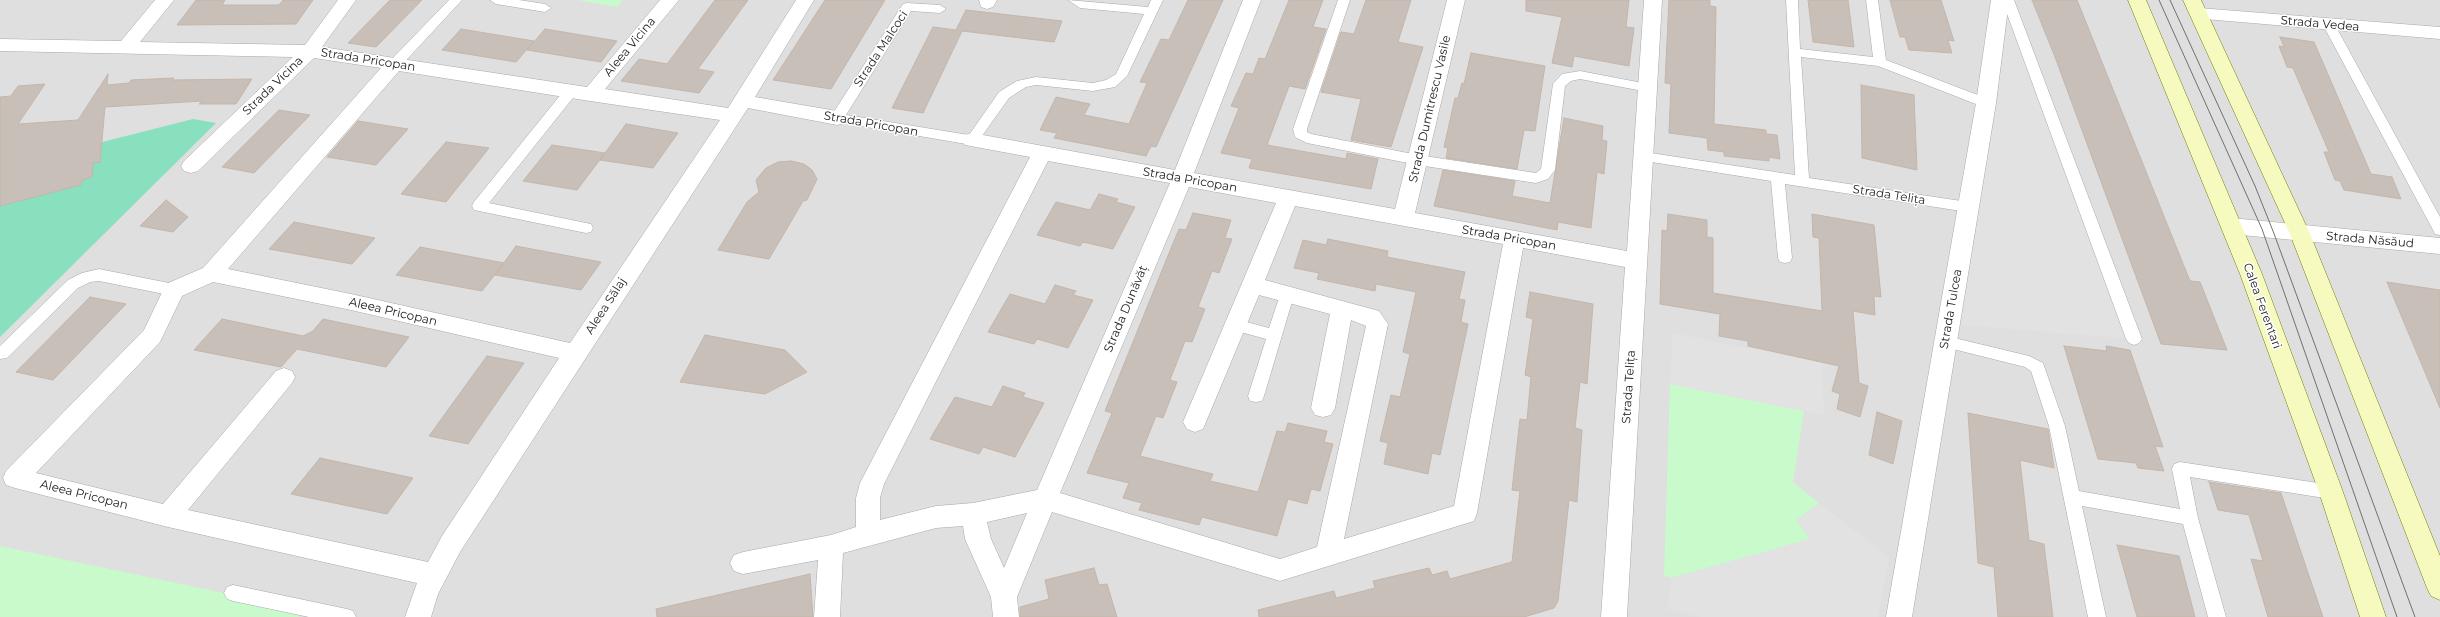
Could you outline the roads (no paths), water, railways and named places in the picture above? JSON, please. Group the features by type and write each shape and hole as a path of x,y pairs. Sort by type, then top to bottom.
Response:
{"main road":[{"name":"Calea Ferentari","path":"2137,0 2232,226 2331,492 2374,617"},
{"path":"2196,7 2300,234 2440,588"}],"street":[{"path":"126,48 165,0"},
{"name":"Strada Vicina","path":"191,166 310,51 347,0"},
{"name":"Aleea Vicina","path":"590,95 670,0"},
{"name":"Aleea Sălaj","path":"418,617 434,575 451,544 575,353 738,108 805,0"},
{"name":"Strada Dunăvăț","path":"1005,607 1044,499 1182,178 1252,0"},
{"name":"Strada Dumitrescu Vasile","path":"1404,219 1456,0"},
{"name":"Strada Telița","path":"1614,617 1653,0"},
{"name":"Strada Tulcea","path":"1899,617 1986,103 2000,0"},
{"name":"Strada Vedea","path":"2196,7 2329,25 2440,33"},
{"name":"Strada Pricopan","path":"0,45 310,51 590,95 837,118"},
{"path":"174,290 211,274 394,65"},
{"name":"Strada Pricopan","path":"972,140 1042,154 1637,260"},
{"path":"868,534 868,498 872,483 1042,154"},
{"path":"1194,422 1288,198"},
{"name":"Strada Năsăud","path":"2232,226 2300,234 2440,246"},
{"path":"742,563 831,546 868,534 936,518 973,514 1044,499 1280,570 1465,513 1514,239"},
{"name":"Aleea Pricopan","path":"211,274 351,302 575,353"},
{"path":"1252,285 1371,317 1376,324 1328,555"},
{"name":"Aleea Pricopan","path":"174,290 152,336 15,478 168,516 434,575"},
{"path":"1324,408 1342,309"},
{"path":"168,516 284,377"},
{"path":"973,514 978,539 1005,607"},
{"path":"828,617 831,546"}],"lane":[{"path":"394,65 456,0"},
{"path":"496,0 545,8"},
{"path":"972,140 1004,95 1022,84 1036,81 1093,87 1110,84 1121,76 1155,6 1080,4 1074,0"},
{"path":"1344,0 1300,134 1307,138 1418,160 1536,178 1544,176 1548,170 1559,84 1567,77 1580,75 1648,88"},
{"path":"1792,0 1802,181"},
{"path":"1872,0 1880,62"},
{"path":"2008,0 2134,339"},
{"name":"Strada Malcoci","path":"837,118 907,7 940,9"},
{"path":"2329,25 2440,230"},
{"path":"1794,52 1880,62 1986,103"},
{"path":"571,92 479,206 586,228"},
{"name":"Strada Pricopan","path":"837,118 972,140"},
{"name":"Strada Telița","path":"1644,157 1968,207"},
{"path":"1777,177 1785,258"},
{"path":"2,354 73,284 87,277 99,275 174,290"},
{"path":"1256,396 1287,295"},
{"path":"1235,324 1274,334"},
{"path":"1946,342 2029,362 2038,367 2057,426 2097,617"},
{"path":"2217,617 2179,472 2182,468 2331,492"},
{"path":"2072,497 2190,518"},
{"path":"233,593 347,617"}],"tram line":[{"path":"2159,0 2262,229 2397,617"},
{"path":"2170,0 2255,186 2273,231 2415,617"}]}
